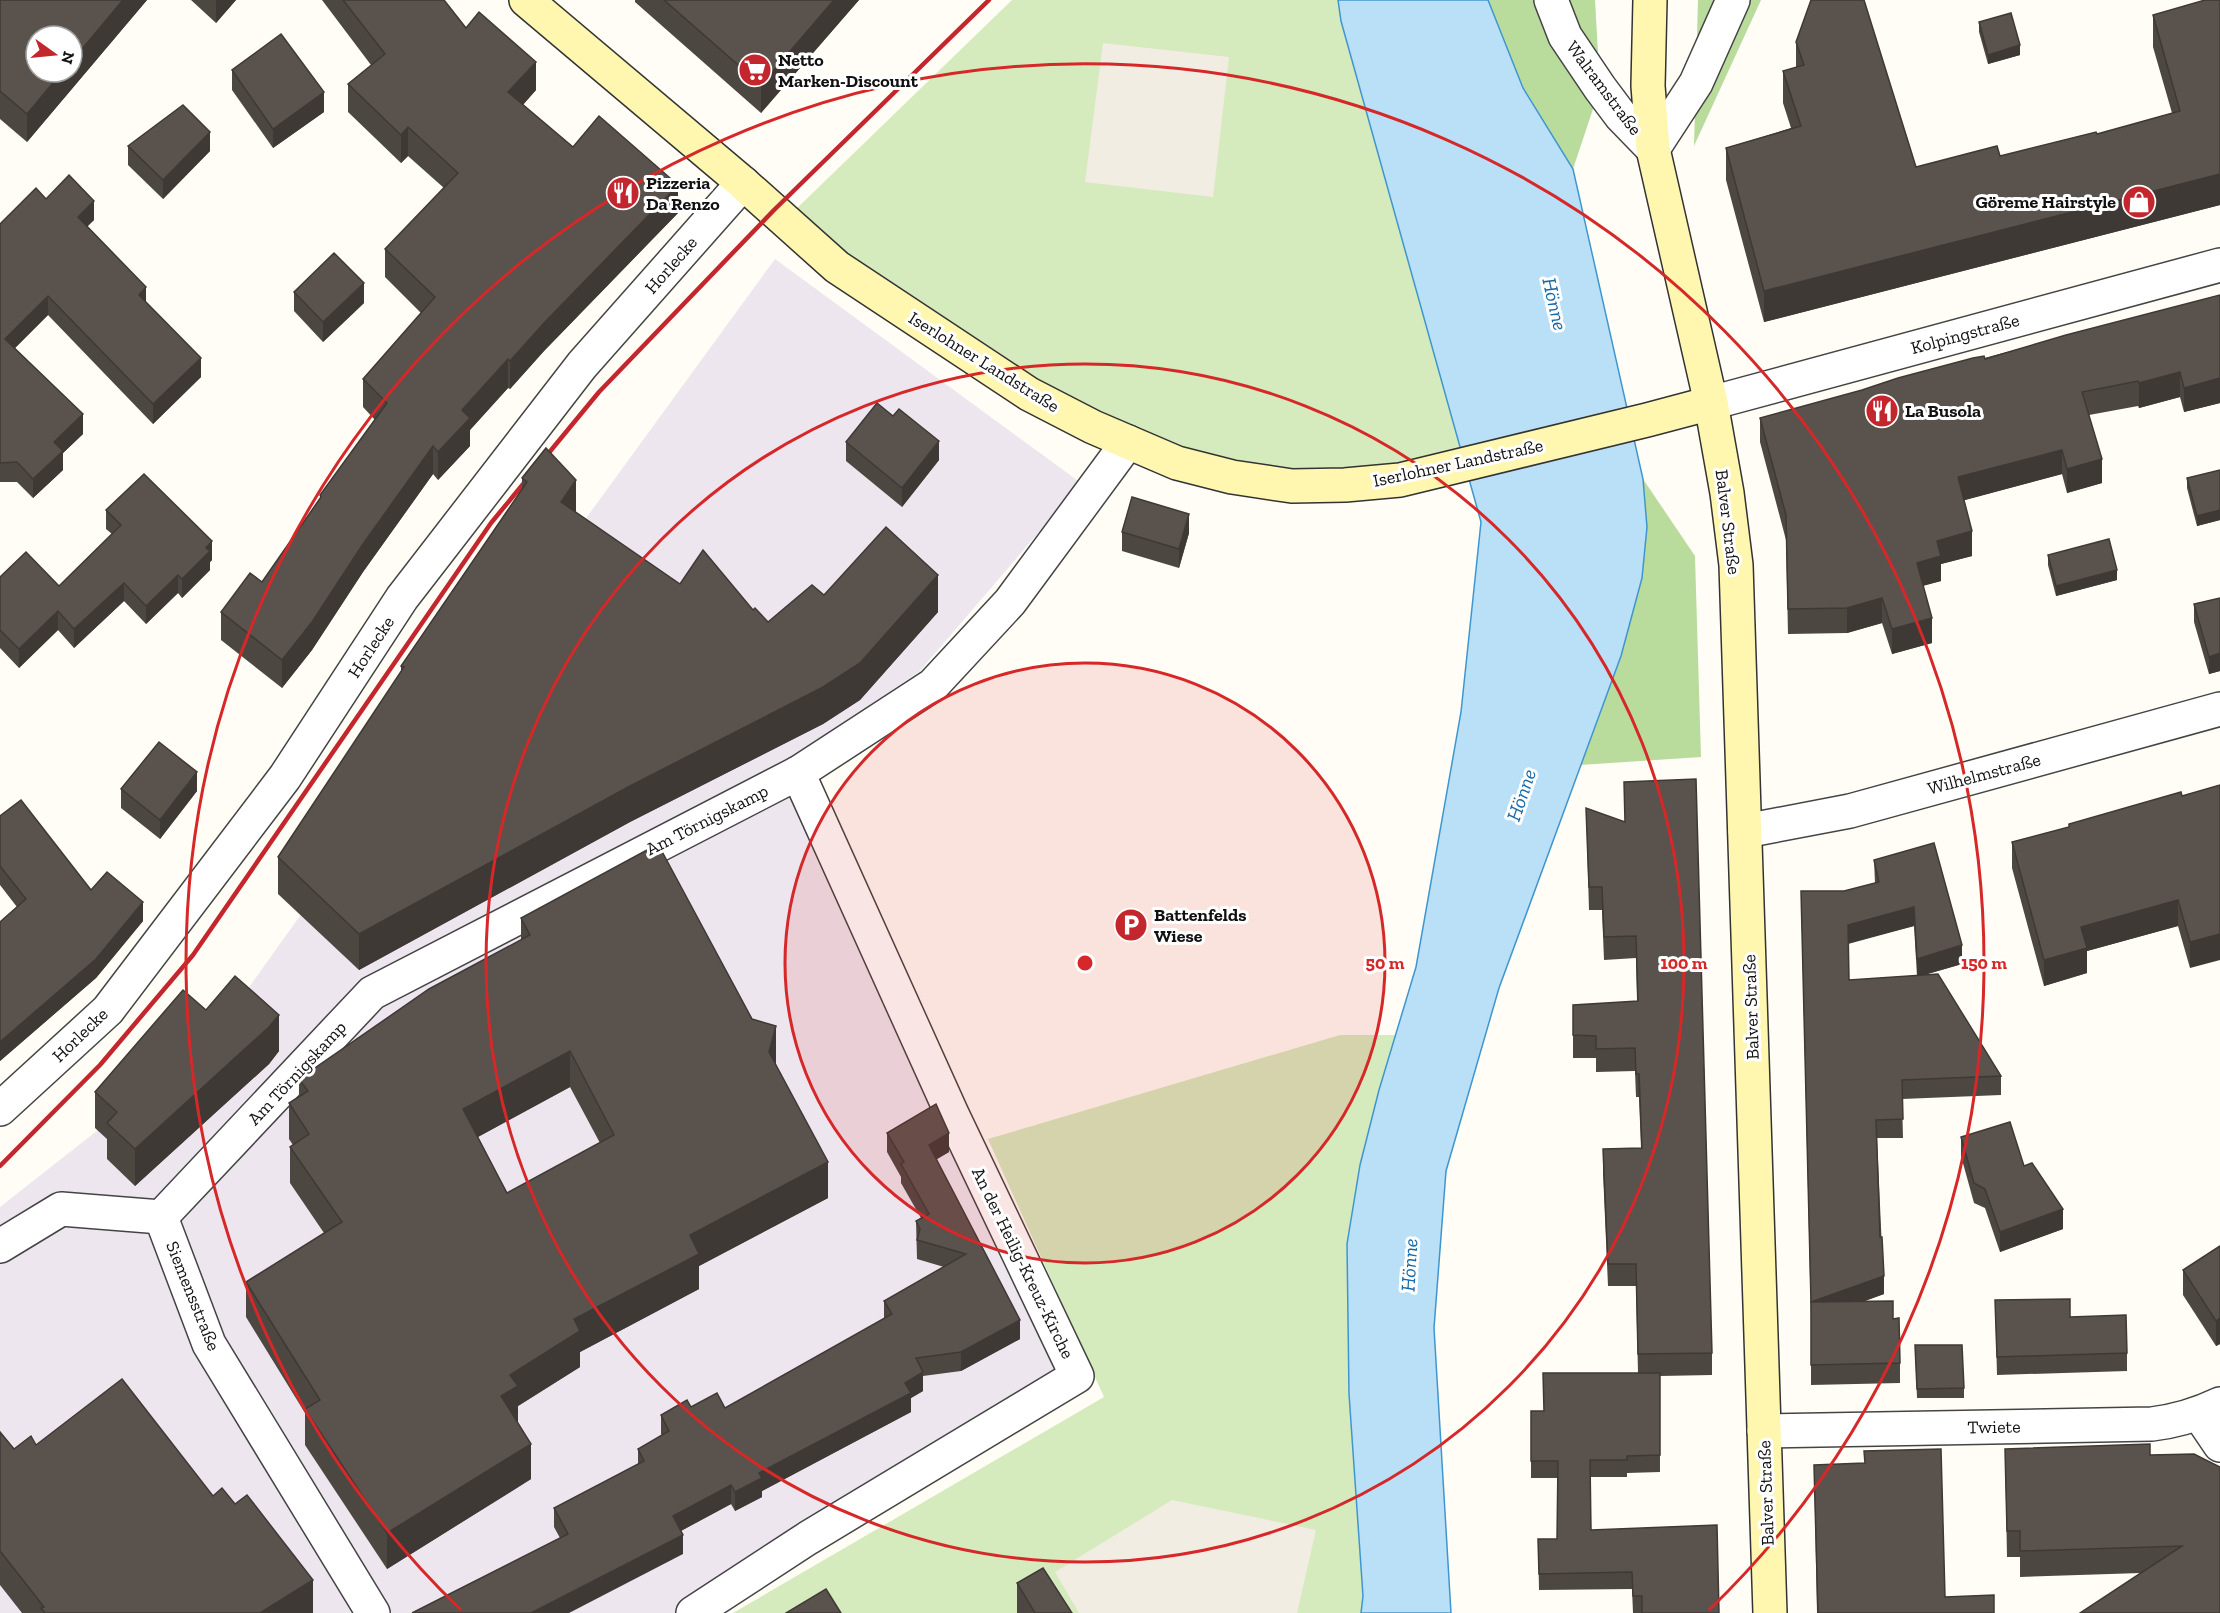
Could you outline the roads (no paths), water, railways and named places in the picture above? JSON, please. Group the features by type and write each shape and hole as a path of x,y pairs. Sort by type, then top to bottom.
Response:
{"street":[{"name":"Iserlohner Landstraße","path":"526,0 743,183 837,267 1029,394 1093,427 1177,463 1232,477 1292,486 1345,486 1400,480 1711,403"},
{"name":"Walramstraße","path":"1551,0 1565,36 1594,79 1621,117 1653,149 1696,83 1732,0"},
{"name":"Balver Straße","path":"1649,2 1648,86 1653,149 1711,403 1727,493 1736,565 1770,1613"},
{"name":"Horlecke","path":"0,1109 108,1010 285,777 402,598 582,365 743,183"},
{"name":"Kolpingstraße","path":"1711,403 2220,265"},
{"name":"Am Törnigskamp","path":"161,1217 372,993 798,773 933,685 1010,602 1128,442"},
{"name":"Wilhelmstraße","path":"1745,831 1850,811 2220,710"},
{"name":"An der Heilig-Kreuz-Kirche","path":"693,1613 808,1538 1077,1376 952,1114 798,773"},
{"path":"0,1246 61,1209 161,1217"},
{"name":"Siemensstraße","path":"161,1217 210,1344 373,1613"},
{"path":"2210,1409 2220,1446"},
{"name":"Twiete","path":"1764,1431 2152,1424 2180,1420 2210,1409"}],"water":[{"name":"Hönne","path":"1338,0 1488,0 1523,88 1573,169 1643,479 1647,527 1642,578 1621,656 1499,988 1446,1171 1434,1328 1451,1613 1361,1613 1363,1596 1349,1394 1347,1244 1360,1165 1379,1090 1416,967 1461,712 1481,522 1341,21"}],"railway":[{"path":"0,1166 100,1065 193,955 491,523 599,392 774,210 989,0"}],"place":[{"name":"Netto Marken-Discount","path":"755,70"},
{"name":"Pizzeria Da Renzo","path":"623,193"},
{"name":"Göreme Hairstyle","path":"2139,202"},
{"name":"La Busola","path":"1882,411"},
{"name":"Battenfelds Wiese","path":"1131,925"}]}
